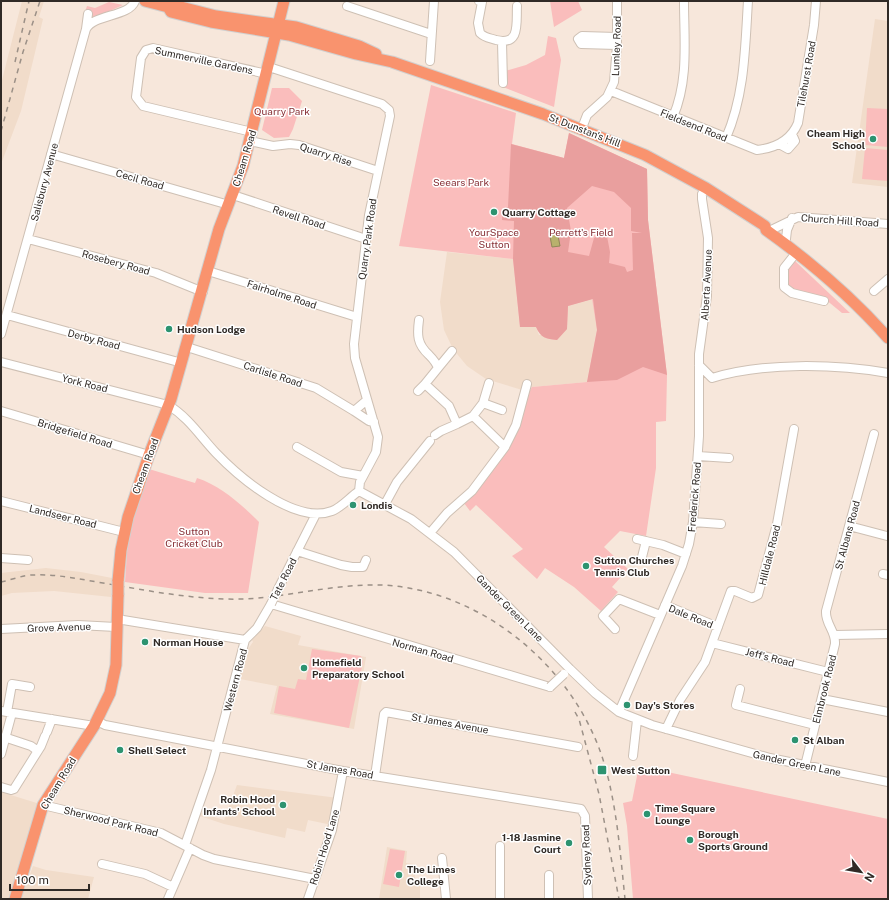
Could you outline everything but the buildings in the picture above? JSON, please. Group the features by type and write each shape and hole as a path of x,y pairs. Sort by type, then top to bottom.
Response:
{"highway":[{"name":"St Dunstan's Hill","path":"145,1 168,7 171,12 211,22 277,28 356,54 392,62 582,128 645,155 706,188 786,239 813,261 815,265"},
{"name":"Cheam Road","path":"15,897 43,805 96,724 110,694 114,672 118,582 124,532 148,455 168,405 182,363 203,292 219,229 231,200 251,137 265,71 284,1"},
{"name":"St Dunstan's Hill","path":"769,229 796,253 815,265 857,305 888,338"}],"street":[{"path":"86,30 92,23 130,8 135,1"},
{"path":"430,60 434,1"},
{"path":"479,1 482,2 478,23 480,33 485,37 502,42 511,39 516,33 517,6"},
{"name":"Lumley Road","path":"582,128 587,115 601,103 611,91 616,74 617,1"},
{"path":"673,117 680,97 684,77 684,1"},
{"path":"726,138 741,93 745,61 748,1"},
{"name":"Tilehurst Road","path":"792,134 798,122 814,25 816,1"},
{"path":"347,6 431,34"},
{"name":"Salisbury Avenue","path":"1,334 86,30 88,14"},
{"path":"502,42 502,83"},
{"name":"Summerville Gardens","path":"251,137 143,106 136,96 141,58 146,50 153,48 265,71"},
{"name":"Quarry Park Road","path":"265,71 388,107 390,116 366,238 354,350 377,431 378,444 376,452 358,487 359,491"},
{"name":"Fieldsend Road","path":"611,91 757,150 769,148 779,144 792,134 795,141 794,144 788,149 779,144"},
{"name":"Quarry Rise","path":"251,137 273,146 290,144 299,145 378,171"},
{"name":"Cecil Road","path":"51,154 231,200"},
{"name":"Alberta Avenue","path":"699,365 707,296 708,238 702,199 702,194 706,188"},
{"name":"Revell Road","path":"231,200 366,238"},
{"name":"Church Hill Road","path":"769,229 793,218 805,217 888,224"},
{"name":"Church Hill Road","path":"786,239 787,230 793,218"},
{"name":"Rosebery Road","path":"28,239 149,271 203,292"},
{"path":"796,253 784,268 784,287 792,293 824,301"},
{"name":"Fairholme Road","path":"208,271 357,317"},
{"path":"874,291 888,279"},
{"name":"Derby Road","path":"7,315 182,363"},
{"path":"419,322 418,336 420,346 436,363 438,368"},
{"name":"Carlisle Road","path":"187,347 320,390 369,421 374,422"},
{"path":"418,391 452,351"},
{"name":"York Road","path":"1,362 168,405"},
{"path":"699,365 712,378"},
{"name":"Frederick Road","path":"619,712 686,554 693,522 698,456 699,365"},
{"path":"699,387 712,378 734,372 771,368 840,367 888,373"},
{"path":"385,504 397,482 433,438 441,431 473,416 483,403 489,383"},
{"path":"425,384 449,406 457,424"},
{"path":"430,533 447,513 472,491 505,447 516,425 527,384"},
{"path":"354,411 367,400"},
{"path":"483,403 502,410"},
{"path":"168,405 183,415 215,452 246,480 284,505 316,514 332,510 359,491"},
{"name":"Bridgefield Road","path":"1,411 148,455"},
{"path":"473,416 505,447"},
{"name":"Hilldale Road","path":"666,729 680,700 705,662 731,591 735,591 752,598 758,595 781,505 794,429"},
{"name":"St Albans Road","path":"835,635 825,617 826,611 874,434"},
{"path":"297,447 341,472 363,476"},
{"path":"698,456 729,458"},
{"name":"Gander Green Lane","path":"359,491 411,519 454,552 567,672 619,712 637,720 666,729 770,758 888,782"},
{"name":"Landseer Road","path":"1,501 124,532"},
{"name":"Tate Road","path":"245,640 257,628 271,604 316,514"},
{"path":"693,522 721,524"},
{"path":"849,526 887,536"},
{"path":"637,539 663,545 686,554"},
{"path":"642,557 646,541"},
{"path":"297,551 352,567 363,567 366,560"},
{"path":"1,558 28,560"},
{"path":"615,629 603,616 619,599 660,616"},
{"name":"Norman Road","path":"271,604 550,687 567,672"},
{"name":"Dale Road","path":"665,605 718,627"},
{"name":"Grove Avenue","path":"1,629 116,623"},
{"name":"Western Road","path":"116,623 245,640 185,860 168,899"},
{"path":"835,635 888,634"},
{"name":"Elmbrook Road","path":"805,766 835,644 835,635"},
{"name":"Jeff's Road","path":"712,643 828,672"},
{"path":"1,754 11,681 30,687"},
{"path":"740,689 736,705 815,725"},
{"path":"822,699 888,712"},
{"path":"762,712 764,704"},
{"name":"St James Road","path":"7,712 105,725 343,771 574,808 583,811"},
{"name":"St James Avenue","path":"375,776 383,720 386,712 578,747"},
{"path":"1,787 11,790 14,789 38,751 52,719"},
{"path":"633,756 637,720"},
{"path":"4,737 31,746 38,751"},
{"name":"Robin Hood Lane","path":"308,899 336,814 343,771"},
{"name":"Sherwood Park Road","path":"43,805 161,833 214,859 315,879"},
{"name":"Sydney Road","path":"583,811 585,816 588,899"},
{"path":"500,846 500,899"},
{"path":"442,858 446,899"},
{"path":"102,864 145,874 173,887"},
{"path":"549,875 549,899"}],"shaded area":[{"path":"22,1 44,1 39,17 43,19 21,111 1,164 1,84"},
{"name":"Cheam High School","path":"875,19 888,21 888,187 852,183"},
{"path":"569,133 647,169 648,220 667,375 643,367 617,380 587,382 597,330 593,299 568,306 567,329 557,340 544,337 540,334 536,327 520,327 513,259 514,221 502,220 503,208 508,207 511,144 564,158","holes":["592,186 614,192 631,208 631,231 642,233 632,233 633,270 627,272 625,267 609,263 610,252 606,231 594,238 589,256 568,252 571,231 567,208"]},
{"path":"557,230 560,246 552,247 549,231"},
{"path":"447,252 513,259 520,327 536,327 539,335 567,329 568,306 593,299 597,330 587,382 532,387 529,392 486,379 467,366 453,349 444,330 440,302"},
{"path":"46,568 81,572 112,578 111,597 54,591 12,593 1,596 1,573"},
{"name":"Homefield Preparatory School","path":"265,626 301,636 298,645 366,657 354,729 270,714 277,686 240,679 248,649 253,642 252,640"},
{"name":"Robin Hood Infants' School","path":"237,785 338,798 332,825 308,820 305,832 287,828 285,838 224,824 200,816 201,813 224,820"},
{"path":"1,792 40,804 9,899 1,899"},
{"name":"The Limes College","path":"387,847 407,851 406,863 415,864 415,885 420,885 420,899 379,899"},
{"path":"33,866 46,870 94,877 88,899 21,899"}],"green space":[{"path":"550,1 578,1 582,10 554,27"},
{"path":"109,2 123,5 92,19 85,12 87,6 95,8"},
{"path":"548,36 556,38 561,60 554,107 503,87 505,71 526,65 545,55"},
{"name":"Perrett's Field","path":"431,85 516,113 512,144 564,158 569,133 647,169 648,220 667,375 666,421 656,422 656,468 646,536 620,531 604,547 628,569 612,587 618,592 601,611 574,587 545,568 537,579 512,556 523,549 476,505 470,511 464,503 480,488 518,430 529,392 532,387 587,382 597,330 592,299 568,306 567,329 557,340 544,337 540,334 536,327 520,327 513,259 399,246"},
{"name":"Quarry Park","path":"272,88 289,88 302,101 289,137 274,138 262,130"},
{"path":"867,108 888,109 888,147 865,145"},
{"path":"865,148 888,150 888,181 862,179"},
{"path":"795,261 850,313 842,313 825,299 787,287 786,269"},
{"name":"Sutton Cricket Club","path":"149,469 195,483 197,478 206,481 230,496 259,522 248,593 205,593 125,582 128,538 139,494"},
{"path":"312,649 361,656 363,662 349,728 274,713 279,686 295,689 298,679 306,680"},
{"path":"639,766 888,819 888,899 633,899 627,826 623,803 632,801"},
{"path":"390,849 405,851 399,887 383,884"}],"railway":[{"path":"15,62 29,1"},
{"path":"1,131 23,52 40,1"},
{"path":"1,582 29,575 51,575 77,578 149,591 226,599 268,597 352,586 395,586 428,592 460,604 491,620 519,639 544,662 566,689 585,717 599,748 610,784 619,842 625,899"},
{"path":"575,712 579,719 599,794 619,899"}],"place":[{"name":"Cheam High School","path":"873,139"},
{"name":"Quarry Cottage","path":"494,212"},
{"name":"Hudson Lodge","path":"169,329"},
{"name":"Londis","path":"353,505"},
{"name":"Sutton Churches Tennis Club","path":"586,566"},
{"name":"Norman House","path":"145,642"},
{"name":"Homefield Preparatory School","path":"304,668"},
{"name":"Day's Stores","path":"627,705"},
{"name":"St Alban","path":"795,740"},
{"name":"Shell Select","path":"120,750"},
{"name":"West Sutton","path":"602,770"},
{"name":"Robin Hood Infants' School","path":"283,805"},
{"name":"Time Square Lounge","path":"647,814"},
{"name":"Borough Sports Ground","path":"690,840"},
{"name":"1-18 Jasmine Court","path":"569,843"},
{"name":"The Limes College","path":"399,875"}],"park label":[{"name":"Seears Park","path":"461,182"},
{"name":"YourSpace Sutton","path":"494,238"}]}
